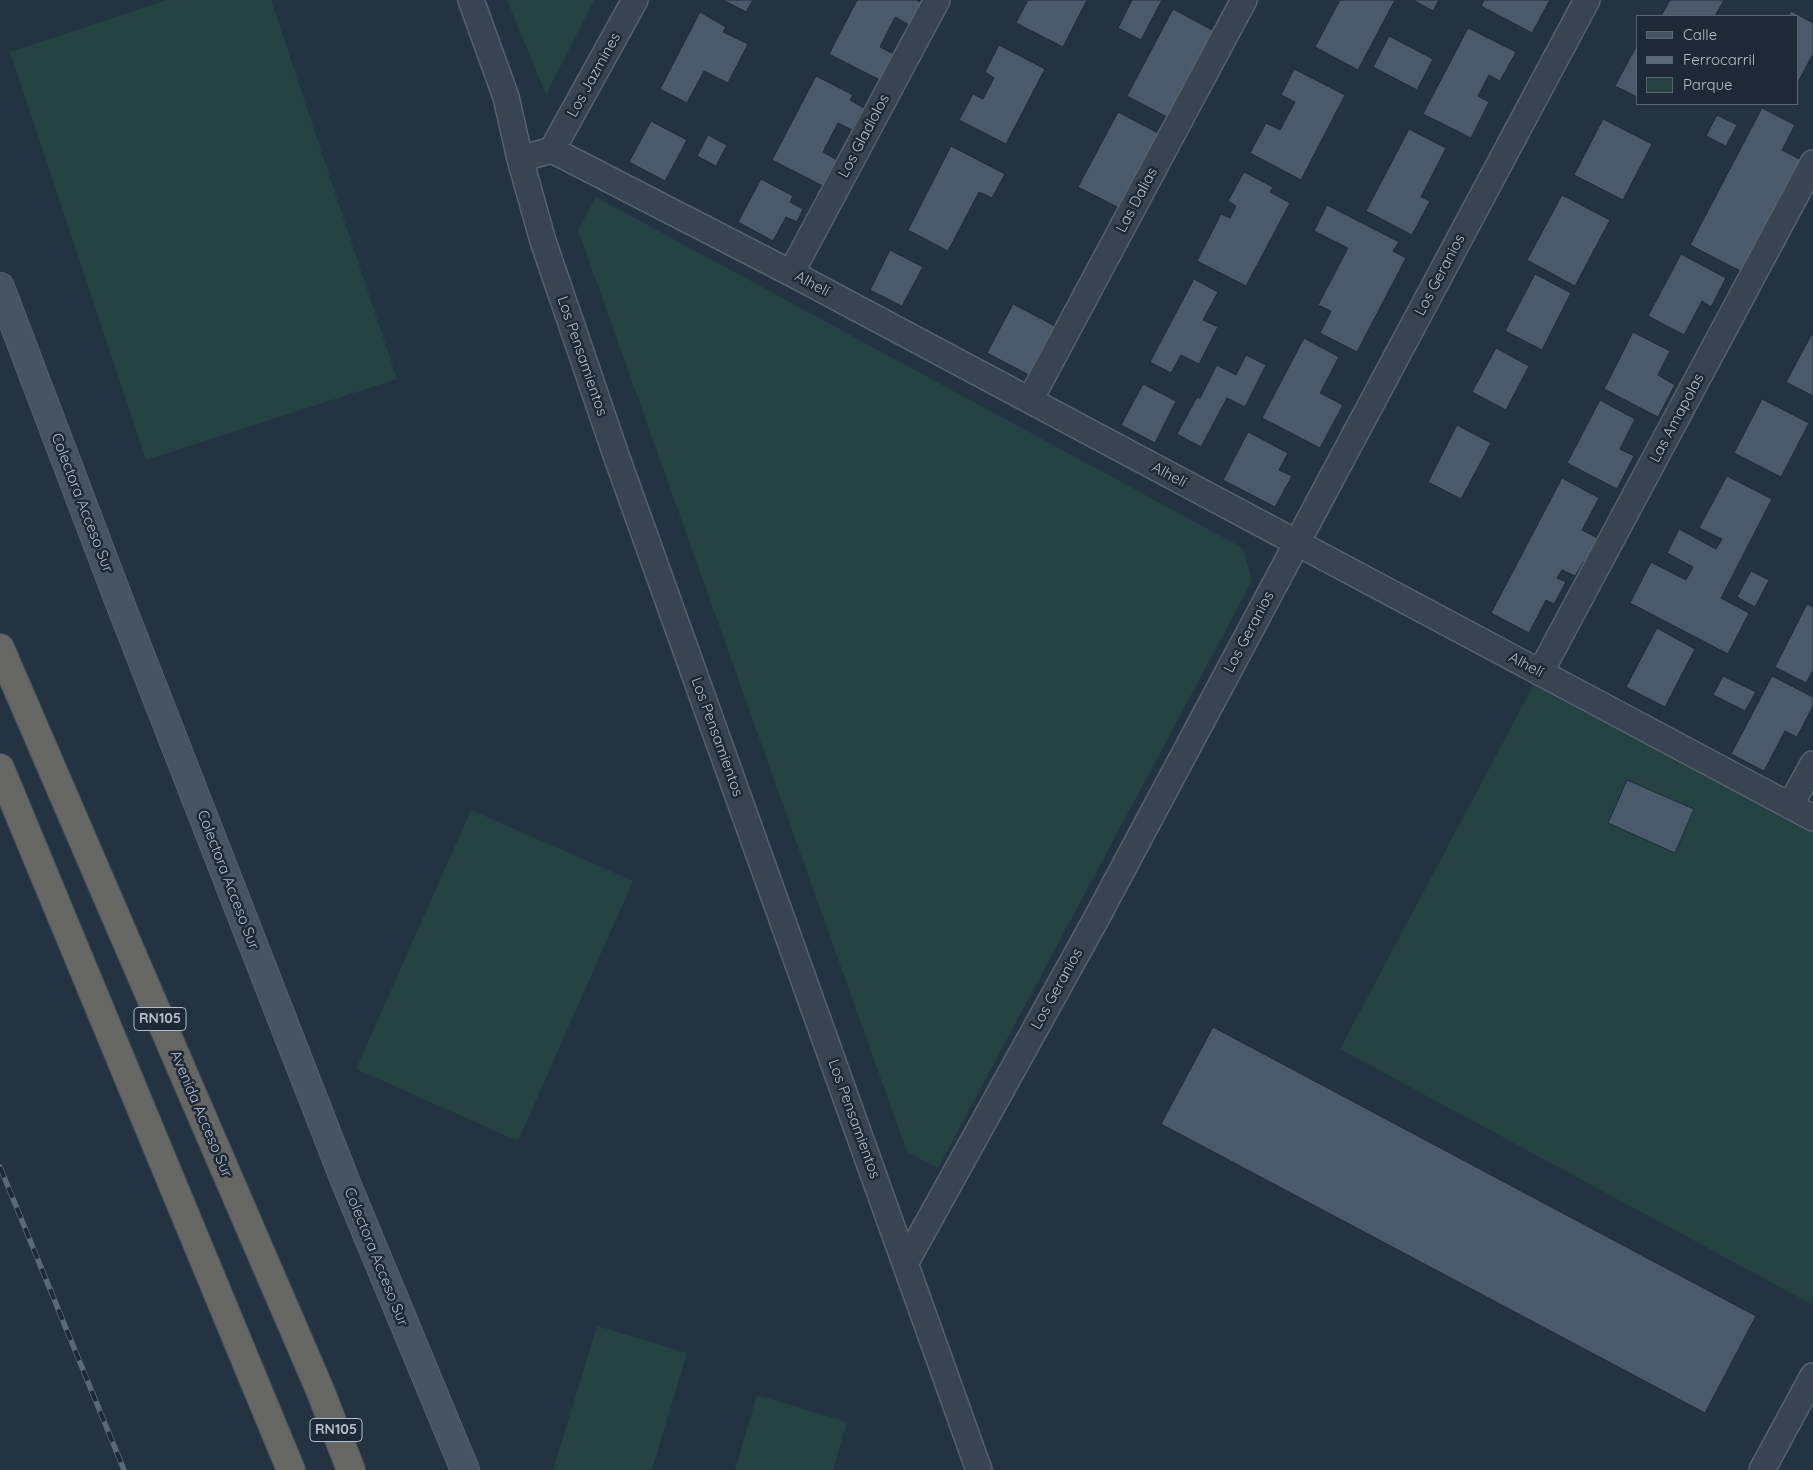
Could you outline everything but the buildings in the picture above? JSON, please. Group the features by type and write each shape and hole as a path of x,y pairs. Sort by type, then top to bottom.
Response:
{"highway":[{"name":"Avenida Acceso Sur","path":"0,648 320,1390 351,1470"},
{"path":"0,768 290,1470"}],"main road":[{"name":"Colectora Acceso Sur","path":"0,287 123,612 346,1183 465,1470"}],"street":[{"name":"Los Pensamientos","path":"471,0 506,97 520,159 543,241 616,455 980,1470"},
{"name":"Los Jazmines","path":"552,150 635,0"},
{"name":"Los Gladiolos","path":"791,273 937,0"},
{"name":"Las Dalias","path":"1030,400 1244,0"},
{"name":"Los Geranios","path":"906,1262 1095,920 1587,0"},
{"path":"520,159 552,150"},
{"name":"Alhelí","path":"552,150 791,273 1813,818"},
{"name":"Las Amapolas","path":"1540,673 1813,163"},
{"path":"1790,806 1813,764"},
{"path":"1762,1470 1813,1376"}],"green space":[{"path":"167,0 271,0 397,379 146,460 10,52"},
{"path":"507,0 594,0 546,95"},
{"path":"596,197 1243,548 1252,581 938,1168 907,1152 578,230"},
{"path":"1540,673 1813,818 1813,1305 1340,1049"},
{"path":"471,810 633,881 518,1141 356,1069"},
{"path":"597,1326 687,1353 652,1470 553,1470"},
{"path":"757,1395 847,1422 833,1470 735,1470"}],"railway":[{"path":"0,1167 124,1470"}]}
